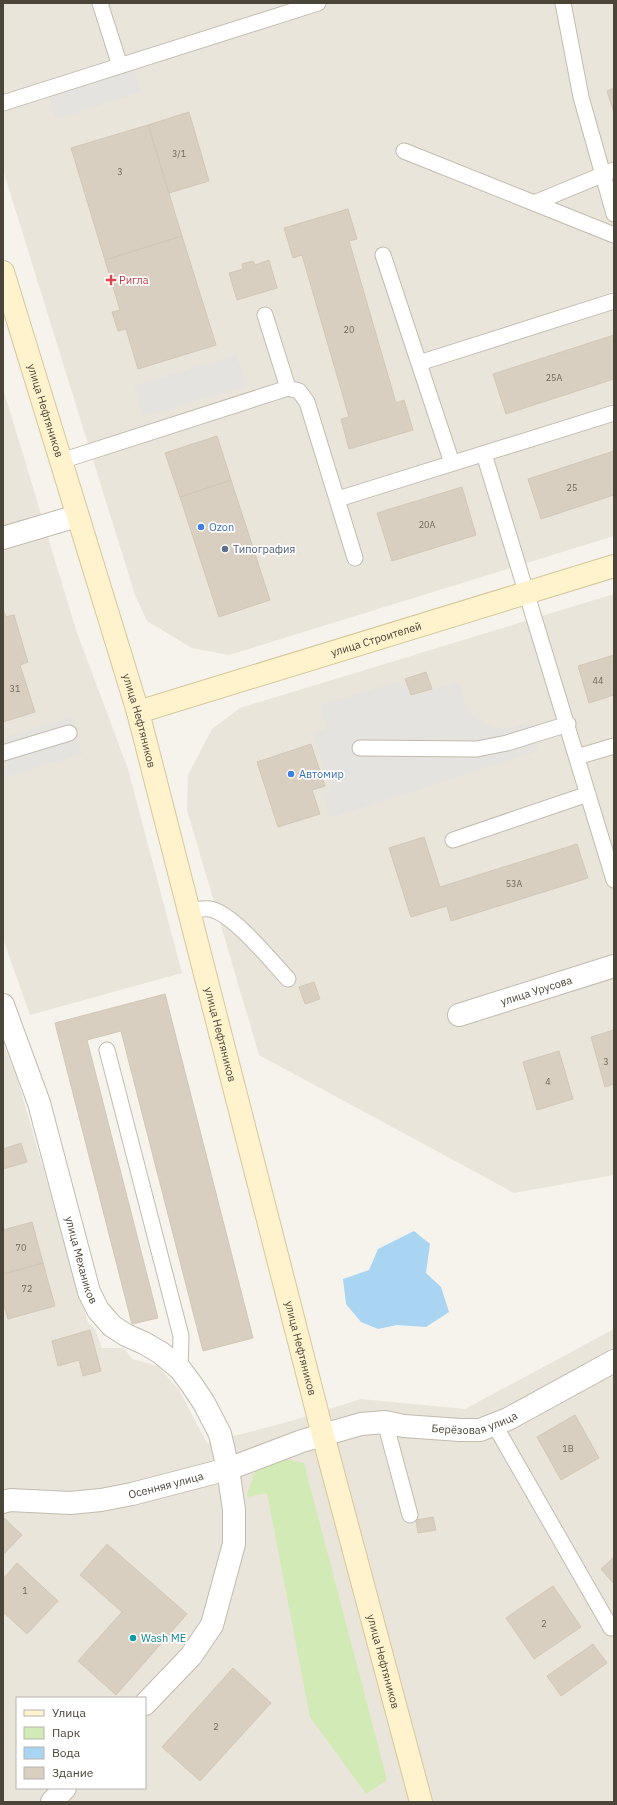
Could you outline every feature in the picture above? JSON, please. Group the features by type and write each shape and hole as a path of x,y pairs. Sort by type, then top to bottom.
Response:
{"main road":[{"name":"улица Нефтяников","path":"3,272 138,712 323,1435 421,1802"},
{"name":"улица Строителей","path":"138,712 614,566"}],"street":[{"path":"3,538 78,516"},
{"name":"улица Урусова","path":"459,1015 614,966"},
{"name":"улица Механиков","path":"3,1005 39,1103 89,1292 98,1310 112,1326 161,1353 180,1369 204,1404 220,1434 228,1469 234,1510 234,1544 212,1624 190,1656 146,1703"},
{"name":"Берёзовая улица","path":"323,1435 361,1424 385,1422 404,1426 480,1430 508,1419 614,1361"},
{"name":"Осенняя улица","path":"3,1502 10,1500 70,1503 101,1500 178,1483 228,1469 323,1435"},
{"path":"52,1802 64,1789"}],"lane":[{"path":"100,3 120,66"},
{"path":"3,102 318,3"},
{"path":"563,3 581,97 608,172 614,214"},
{"path":"404,151 614,235"},
{"path":"534,203 608,172"},
{"path":"383,255 452,464"},
{"path":"419,363 614,301"},
{"path":"265,315 288,388"},
{"path":"61,461 288,388 299,391 308,402 355,558"},
{"path":"338,499 614,413"},
{"path":"484,454 568,724 614,880"},
{"path":"360,748 477,749 507,743 568,724"},
{"path":"3,753 69,733"},
{"path":"577,757 614,746"},
{"path":"453,840 588,794"},
{"path":"188,910 210,909 226,916 255,943 288,979"},
{"path":"107,1050 181,1336 180,1369"},
{"path":"385,1422 410,1515"},
{"path":"494,1424 611,1628"}],"shaded area":[{"path":"3,3 614,3 614,536 229,655 192,648 147,621 135,595 3,170"},
{"path":"134,70 141,92 56,119 49,97"},
{"path":"237,355 246,386 143,417 134,386"},
{"path":"3,388 76,630 128,769 182,973 30,1015 3,939"},
{"path":"614,594 614,1175 514,1193 259,1055 187,810 188,775 212,729 240,708"},
{"path":"404,680 410,697 458,682 467,708 474,716 484,723 494,728 507,729 529,722 538,751 330,818 323,793 331,791 313,733 327,728 320,705"},
{"path":"71,717 82,754 3,778 3,738"},
{"path":"3,1043 17,1078 88,1323 95,1329 102,1348 124,1348 132,1359 158,1366 179,1390 207,1443 291,1421 361,1399 465,1409 614,1329 614,1802 3,1802"}],"green space":[{"path":"282,1458 304,1463 387,1780 366,1794 310,1717 267,1493 247,1497 256,1469"}],"water":[{"path":"414,1231 430,1244 426,1273 441,1287 449,1312 426,1327 397,1325 378,1329 361,1322 346,1304 343,1279 369,1270 378,1249"}],"building":[{"path":"614,88 614,113 607,91"},
{"path":"189,112 209,181 169,193 148,125"},
{"path":"148,125 182,236 105,260 71,148"},
{"path":"348,209 357,239 349,241 396,403 404,400 413,430 349,449 341,419 349,417 302,255 293,258 284,228"},
{"path":"182,236 216,345 138,369 126,329 118,331 112,312 120,310 105,260"},
{"path":"269,260 277,288 237,300 229,273 243,269 242,264 253,261 255,265"},
{"path":"614,335 614,379 506,414 493,374"},
{"path":"217,436 231,480 180,497 165,453"},
{"path":"614,451 614,495 541,519 528,479"},
{"name":"Типография","path":"231,480 270,600 219,617 180,497"},
{"path":"462,487 476,535 392,561 377,513"},
{"path":"3,609 6,617 14,615 28,662 20,665 35,712 3,722"},
{"path":"614,655 614,695 589,703 578,666"},
{"path":"426,672 432,689 411,695 405,679"},
{"name":"Автомир","path":"311,744 325,786 312,790 320,814 278,827 257,762"},
{"path":"424,837 440,887 577,844 588,878 451,921 447,906 411,917 389,848"},
{"path":"314,982 320,999 305,1004 299,987"},
{"path":"165,994 253,1338 203,1351 121,1031 87,1040 158,1318 132,1324 55,1023"},
{"path":"614,1030 614,1084 605,1087 591,1037"},
{"path":"559,1051 573,1099 537,1110 523,1062"},
{"path":"21,1143 27,1162 3,1169 3,1149"},
{"path":"32,1222 43,1263 3,1274 3,1230"},
{"path":"43,1263 55,1306 8,1319 3,1302 3,1274"},
{"path":"90,1330 101,1371 83,1376 79,1360 58,1366 52,1341"},
{"path":"575,1415 599,1458 561,1480 537,1437"},
{"path":"3,1517 22,1535 3,1555"},
{"path":"433,1517 436,1530 418,1533 416,1520"},
{"name":"Wash ME","path":"107,1544 187,1614 116,1695 78,1661 122,1612 80,1575"},
{"path":"614,1557 614,1584 601,1569"},
{"path":"17,1563 58,1601 27,1634 3,1612 3,1579"},
{"path":"553,1586 581,1627 534,1659 506,1618"},
{"path":"593,1644 607,1663 561,1696 547,1676"},
{"path":"233,1668 271,1703 200,1781 162,1747"}],"place":[{"name":"Ригла","path":"111,280"},
{"name":"Ozon","path":"201,527"},
{"name":"Типография","path":"225,549"},
{"name":"Автомир","path":"291,774"},
{"name":"Wash ME","path":"133,1638"}]}
